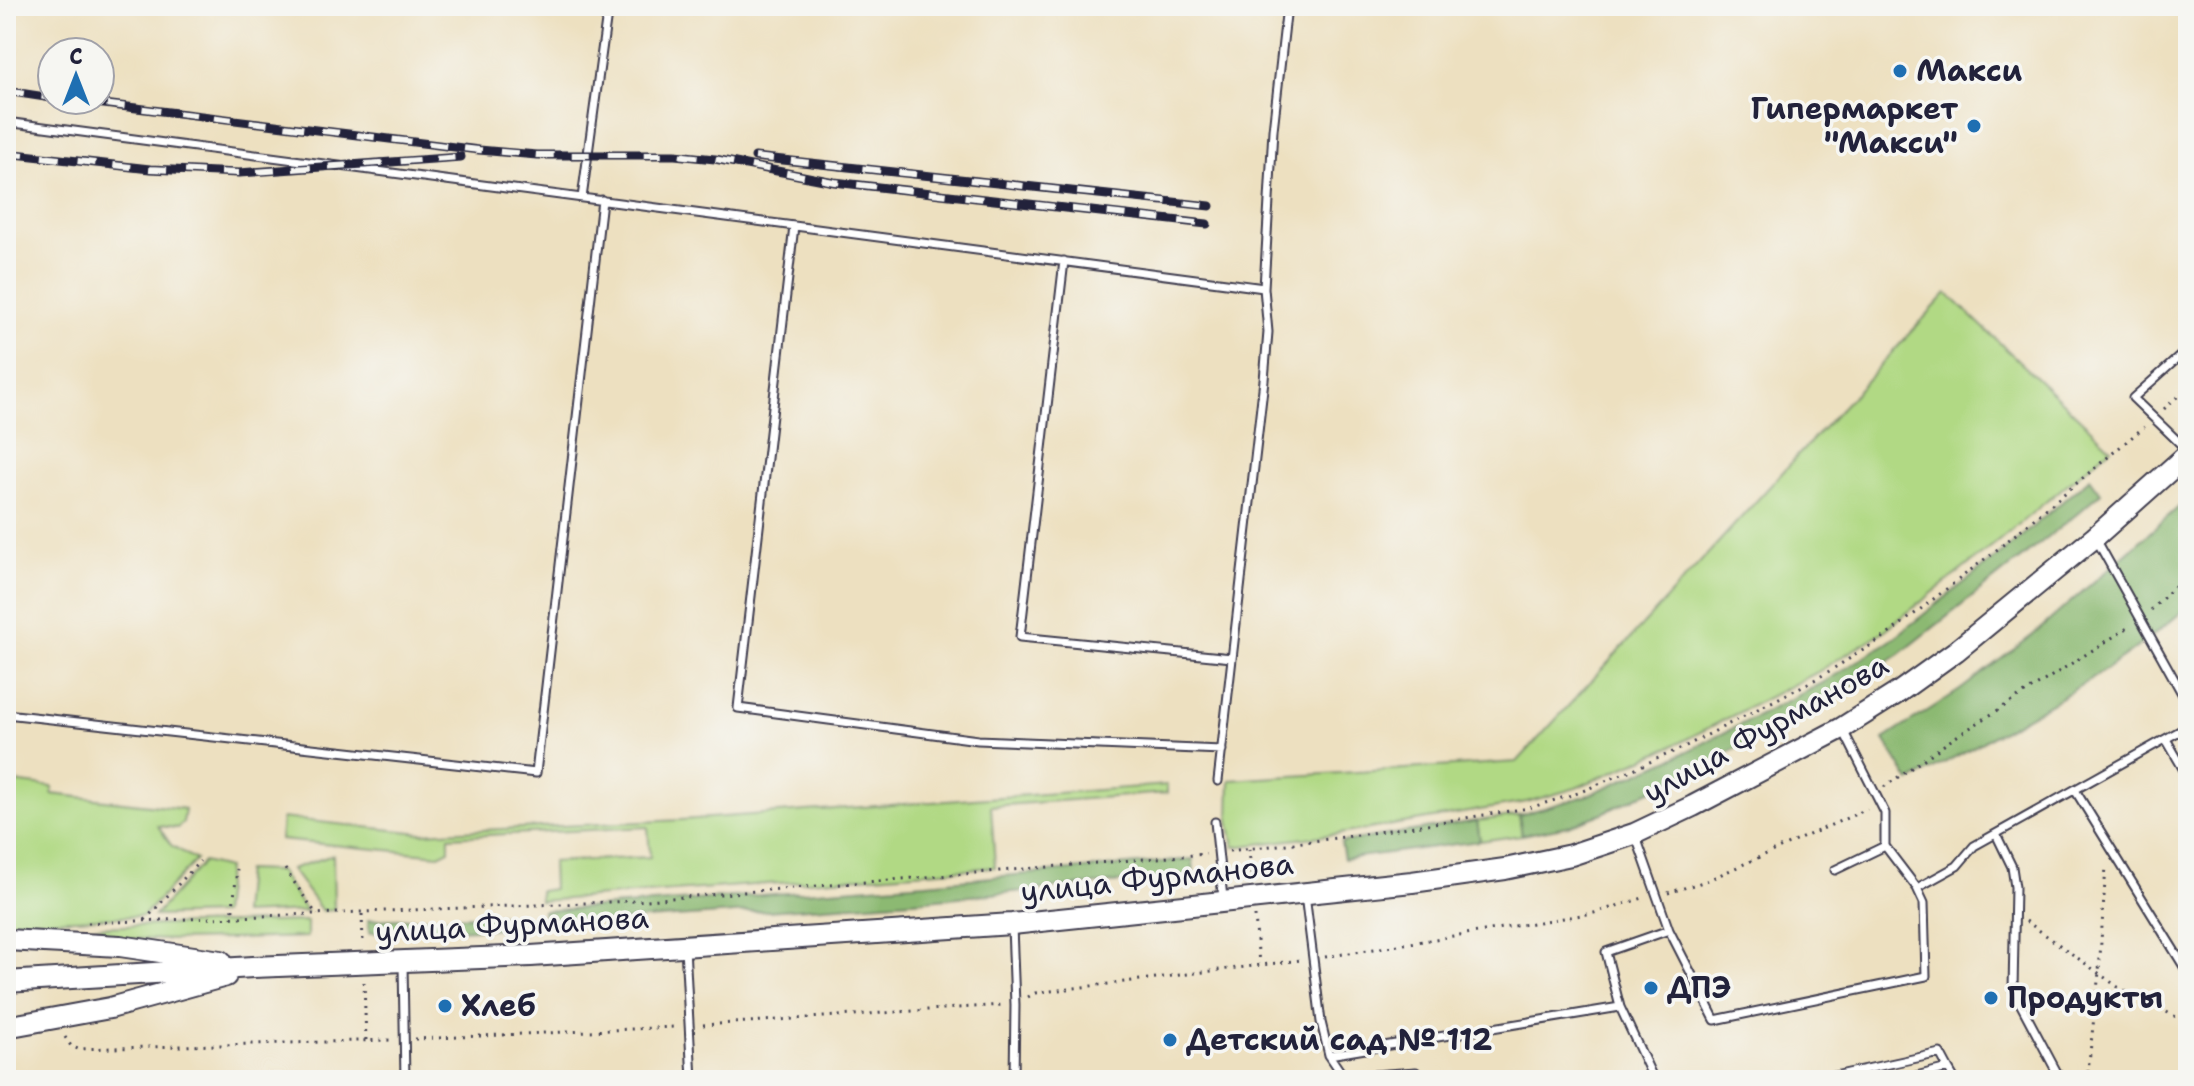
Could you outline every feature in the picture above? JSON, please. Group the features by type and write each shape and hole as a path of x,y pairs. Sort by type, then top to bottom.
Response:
{"main road":[{"name":"улица Фурманова","path":"6,982 685,947 1012,924 1505,869 1571,855 1634,834 1842,728 1956,651 2095,537 2188,452"},
{"path":"6,940 178,953 253,967"},
{"path":"61,1018 74,1010 77,997 71,985 61,978 72,971 75,959 70,947 63,942"},
{"path":"6,1027 61,1018 196,987 253,967"}],"lane":[{"path":"582,198 608,6"},
{"path":"1218,781 1268,332 1264,288 1273,130 1287,6"},
{"path":"6,122 1264,288"},
{"path":"6,714 536,773 602,200"},
{"path":"794,226 738,708 978,740 1222,750"},
{"path":"1064,261 1020,637 1232,658"},
{"path":"2188,349 2133,398 2188,452"},
{"path":"2095,537 2188,704"},
{"path":"1917,888 1957,866 1974,846 2185,728 2188,715"},
{"path":"1634,834 1669,930 1715,1020 1926,976 1924,903 1917,888 1885,846 1885,813 1842,728"},
{"path":"2166,739 2188,777"},
{"path":"2075,790 2188,973"},
{"path":"1215,822 1223,901"},
{"path":"1996,834 2012,867 2013,990 2061,1080"},
{"path":"1835,870 1885,846"},
{"path":"1304,892 1321,1022 1329,1055 1345,1079 1416,1072 1417,1080"},
{"path":"1012,924 1014,1080"},
{"path":"1654,1080 1620,1007 1606,952 1669,930"},
{"path":"685,947 692,1080"},
{"path":"403,961 405,1080"},
{"path":"1329,1055 1620,1007"},
{"path":"1816,1080 1940,1053 1955,1080"},
{"path":"1900,1080 1948,1068"},
{"path":"2171,1080 2188,1070"}],"path":[{"path":"80,924 635,901 1219,853 1529,808 1578,793 1682,748 1818,678 1886,636 1999,548 2188,387"},
{"path":"1875,793 1954,738 2141,619 2188,573"},
{"path":"78,1049 688,1026 1015,1005 1035,993 1312,959 1594,913 1706,881 1878,803"},
{"path":"2087,1080 2099,972 2108,843"},
{"path":"143,921 200,861"},
{"path":"232,918 237,869"},
{"path":"285,869 317,915"},
{"path":"2014,913 2118,987 2188,1023"}],"green space":[{"path":"1947,293 2111,448 1884,631 1816,673 1679,743 1576,788 1527,802 1345,833 1234,847 1229,821 1230,780 1517,762"},
{"path":"2090,478 2101,493 2077,514 1900,654 1830,699 1691,772 1596,816 1568,826 1522,835 1519,815 1586,796 1684,753 1821,684 1890,641"},
{"path":"2188,499 2188,606 2158,632 2090,679 1910,782 1884,739 1960,690 2033,635"},
{"path":"6,781 53,787 52,794 185,809 183,823 177,828 158,826 171,845 196,860 143,916 6,922"},
{"path":"1167,785 1167,793 991,806 995,867 540,901 540,891 553,889 552,862 650,857 648,827 449,837 449,850 439,855 280,840 282,818 421,833 681,820"},
{"path":"1519,815 1522,835 1480,841 1477,821"},
{"path":"1477,821 1480,841 1344,859 1341,842"},
{"path":"333,855 334,910 322,911 291,869"},
{"path":"1193,859 1194,874 1188,876 927,900 544,926 543,911 926,883"},
{"path":"203,862 227,868 222,914 154,916"},
{"path":"246,870 279,871 306,911 242,914"},
{"path":"503,915 503,928 369,933 368,920"},
{"path":"307,921 307,937 244,939 117,938 54,932 53,928"}],"railway":[{"path":"6,91 36,96"},
{"path":"116,106 479,150 537,155 675,155 715,159 834,182 1207,224"},
{"path":"6,153 150,169 239,173 461,157"},
{"path":"755,157 1210,206"}],"place":[{"name":"Макси","path":"1900,71"},
{"name":"Гипермаркет \"Макси\"","path":"1974,126"},
{"name":"ДПЭ","path":"1651,988"},
{"name":"Продукты","path":"1991,998"},
{"name":"Хлеб","path":"445,1006"},
{"name":"Детский сад № 112","path":"1170,1040"}]}
